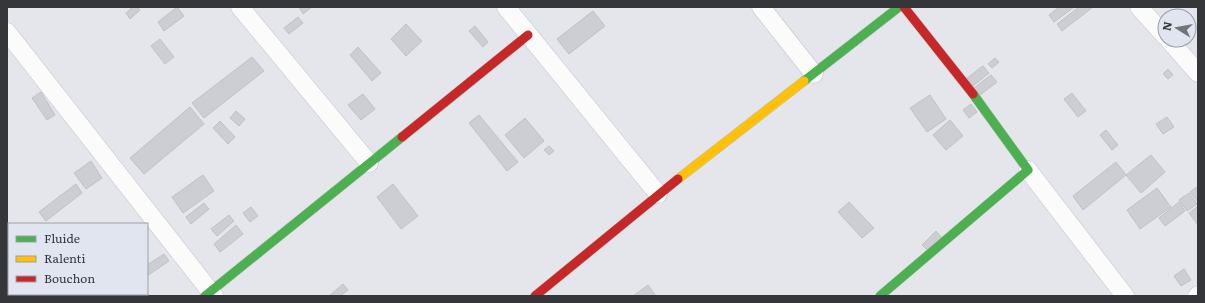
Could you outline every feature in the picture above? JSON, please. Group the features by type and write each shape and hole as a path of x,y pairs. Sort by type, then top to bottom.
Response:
{"street":[{"path":"240,7 369,163"},
{"path":"506,7 658,194"},
{"path":"760,7 814,74"},
{"path":"535,296 658,194 899,7"},
{"path":"904,7 992,118 1028,170 1125,296"},
{"path":"1139,7 1157,27"},
{"path":"7,32 210,294 528,35"},
{"path":"1176,48 1198,71"},
{"path":"880,296 1028,170"}],"building":[{"path":"133,7 137,7 140,10 130,19 126,13"},
{"path":"177,7 184,16 164,31 158,22"},
{"path":"299,7 312,7 303,14"},
{"path":"1059,7 1074,7 1054,22 1049,15"},
{"path":"1079,7 1093,7 1062,31 1057,24"},
{"path":"593,11 605,26 569,54 557,39"},
{"path":"298,17 303,23 289,34 284,28"},
{"path":"406,24 422,41 406,56 391,39"},
{"path":"475,26 488,42 483,47 469,31"},
{"path":"160,39 174,57 165,64 151,46"},
{"path":"358,47 381,73 372,81 350,55"},
{"path":"252,57 264,71 204,118 192,103"},
{"path":"995,58 999,62 992,68 988,64"},
{"path":"983,66 989,73 973,86 967,78"},
{"path":"1168,69 1173,75 1168,79 1163,74"},
{"path":"991,75 997,82 980,95 974,88"},
{"path":"41,92 55,115 47,120 32,98"},
{"path":"1072,93 1086,111 1078,117 1064,99"},
{"path":"363,94 375,109 361,120 348,105"},
{"path":"930,95 946,119 927,132 910,108"},
{"path":"971,104 977,112 969,118 963,110"},
{"path":"190,107 204,124 144,174 130,158"},
{"path":"236,111 245,119 239,126 230,118"},
{"path":"479,115 518,162 507,171 469,123"},
{"path":"1167,117 1174,127 1163,134 1156,124"},
{"path":"525,118 544,141 524,158 505,135"},
{"path":"950,120 963,136 946,150 933,135"},
{"path":"220,121 235,137 228,144 213,128"},
{"path":"1106,130 1118,145 1112,150 1100,135"},
{"path":"549,146 554,151 549,155 544,150"},
{"path":"1151,155 1165,172 1141,193 1126,175"},
{"path":"91,161 102,178 86,189 74,173"},
{"path":"1116,162 1126,175 1083,210 1073,196"},
{"path":"203,175 214,191 183,213 172,197"},
{"path":"76,184 82,193 46,221 39,212"},
{"path":"393,184 418,216 401,229 377,197"},
{"path":"1198,186 1198,202 1190,192"},
{"path":"1157,188 1171,207 1140,229 1127,210"},
{"path":"1189,193 1197,204 1187,211 1179,200"},
{"path":"849,202 874,228 862,238 838,212"},
{"path":"1179,202 1185,211 1165,226 1159,218"},
{"path":"204,203 209,209 191,224 186,217"},
{"path":"1198,206 1198,225 1189,213"},
{"path":"251,207 258,216 250,222 243,213"},
{"path":"229,215 234,221 217,236 211,229"},
{"path":"236,225 243,234 220,252 214,244"},
{"path":"936,231 942,238 928,251 922,245"},
{"path":"164,254 169,261 148,275 148,264"},
{"path":"1184,269 1191,280 1181,286 1174,276"},
{"path":"343,284 348,290 340,296 329,296"},
{"path":"648,285 656,296 633,296"},
{"path":"148,294 150,296 134,295"}],"traffic: fast":[{"path":"804,81 899,7"},
{"path":"880,296 1028,170 973,94"},
{"path":"205,296 402,137"}],"traffic: slow":[{"path":"678,179 804,81"}],"traffic: jam":[{"path":"904,7 973,94"},
{"path":"402,137 528,35"},
{"path":"535,296 678,179"}]}
